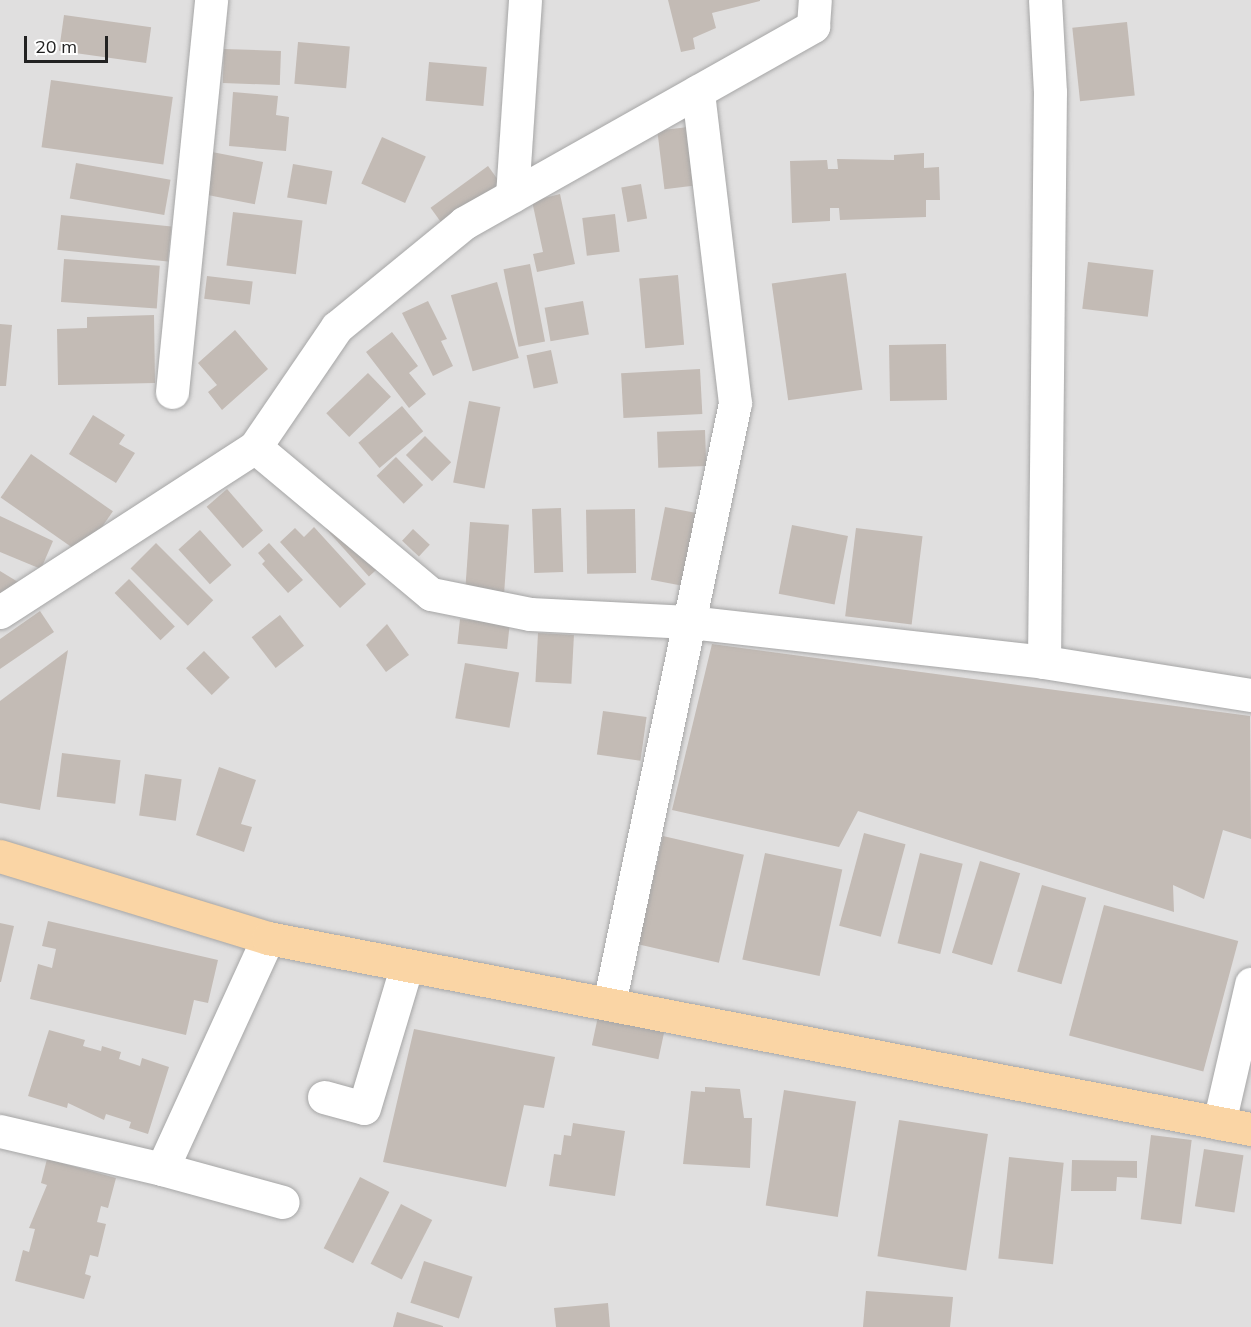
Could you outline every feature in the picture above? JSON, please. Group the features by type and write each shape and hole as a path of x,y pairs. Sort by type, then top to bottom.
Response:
{"main road":[{"path":"0,856 268,938 1251,1129"}],"street":[{"path":"172,392 211,0"},
{"path":"512,196 525,0"},
{"path":"0,612 255,447 337,327 464,223 813,26 814,0"},
{"path":"1044,662 1050,92 1045,0"},
{"path":"609,1004 735,403 698,91"},
{"path":"255,447 431,594 530,614 689,622 1044,662 1251,695"},
{"path":"162,1169 268,938"},
{"path":"324,1097 364,1108 407,965"},
{"path":"1219,1123 1251,984"},
{"path":"0,1131 162,1169 283,1202"}],"shaded area":[{"path":"0,0 1251,0 1251,1327 0,1327"}],"building":[{"path":"668,0 760,1 712,13 716,28 693,38 695,49 681,52"},
{"path":"64,15 151,27 146,63 59,51"},
{"path":"1127,22 1135,96 1080,101 1072,28"},
{"path":"298,42 350,47 346,88 294,84"},
{"path":"224,49 281,51 280,85 223,83"},
{"path":"429,62 487,67 483,106 426,101"},
{"path":"51,80 173,97 163,164 42,147"},
{"path":"233,92 278,96 276,115 289,117 286,151 229,146"},
{"path":"696,126 703,185 664,189 657,131"},
{"path":"382,137 426,157 405,203 361,184"},
{"path":"212,152 263,162 255,204 204,194"},
{"path":"924,153 924,168 939,167 940,200 926,200 926,217 840,220 839,208 830,208 830,221 792,223 790,161 827,160 828,169 838,169 837,159 894,160 894,155"},
{"path":"76,163 171,180 164,215 70,198"},
{"path":"293,164 332,171 326,204 287,197"},
{"path":"488,166 502,185 445,227 431,208"},
{"path":"641,184 647,218 627,222 621,187"},
{"path":"560,194 575,264 537,272 533,254 543,252 532,201"},
{"path":"233,212 302,221 296,274 226,266"},
{"path":"615,214 620,252 587,256 582,218"},
{"path":"61,215 171,227 168,261 57,250"},
{"path":"64,259 160,266 157,309 61,302"},
{"path":"1088,262 1154,270 1148,317 1082,309"},
{"path":"530,264 545,342 519,347 503,269"},
{"path":"846,273 862,390 788,400 772,283"},
{"path":"678,275 684,345 645,348 639,278"},
{"path":"207,276 253,282 250,304 204,299"},
{"path":"497,282 519,358 473,371 451,295"},
{"path":"428,301 447,339 441,341 453,366 433,376 402,313"},
{"path":"583,301 589,334 550,341 545,308"},
{"path":"154,315 155,383 58,385 57,329 87,328 87,317"},
{"path":"0,324 12,325 6,386 0,386"},
{"path":"235,330 268,369 222,410 208,392 217,385 198,363"},
{"path":"392,332 418,366 409,373 426,394 409,408 366,352"},
{"path":"946,344 947,400 890,401 889,345"},
{"path":"551,350 558,383 534,388 527,355"},
{"path":"700,369 702,414 623,418 621,373"},
{"path":"368,373 391,397 349,437 326,413"},
{"path":"469,401 500,407 485,489 453,482"},
{"path":"402,406 423,431 380,468 358,443"},
{"path":"93,415 125,435 119,444 135,453 116,483 69,454"},
{"path":"705,430 706,466 658,468 657,432"},
{"path":"425,436 451,462 432,481 406,455"},
{"path":"31,454 113,511 83,555 1,497"},
{"path":"396,457 423,485 404,504 377,476"},
{"path":"227,489 263,531 243,548 207,507"},
{"path":"665,507 700,514 686,587 651,580"},
{"path":"561,508 563,572 534,573 532,509"},
{"path":"635,509 636,573 587,574 586,510"},
{"path":"0,516 53,541 41,569 0,552"},
{"path":"335,521 378,569 369,577 326,529"},
{"path":"470,522 509,525 504,593 465,590"},
{"path":"792,525 848,536 835,605 779,594"},
{"path":"314,527 366,584 340,608 280,542 295,528 304,537"},
{"path":"856,528 923,536 912,625 845,616"},
{"path":"413,529 430,545 419,556 402,541"},
{"path":"200,530 231,565 210,584 178,549"},
{"path":"156,543 213,600 188,626 131,568"},
{"path":"269,543 303,580 288,593 262,564 265,561 258,553"},
{"path":"0,571 28,588 0,604"},
{"path":"129,579 175,626 160,640 115,593"},
{"path":"40,611 54,632 0,669 0,639"},
{"path":"280,615 304,646 276,668 252,637"},
{"path":"460,619 510,624 507,649 457,644"},
{"path":"387,624 409,655 386,672 366,645"},
{"path":"538,633 574,635 571,684 535,682"},
{"path":"712,644 1250,716 1251,839 1223,830 1204,899 1173,885 1174,912 858,811 839,847 672,810"},
{"path":"68,650 40,810 0,803 0,701"},
{"path":"204,651 230,678 212,695 186,668"},
{"path":"465,663 519,673 509,728 455,718"},
{"path":"603,711 647,717 640,761 597,755"},
{"path":"62,753 121,760 115,804 57,797"},
{"path":"219,767 256,780 241,824 252,827 244,852 196,835"},
{"path":"145,774 182,779 176,821 139,816"},
{"path":"864,833 906,844 881,937 839,926"},
{"path":"663,836 744,855 719,963 638,944"},
{"path":"765,853 842,869 820,976 742,960"},
{"path":"920,853 963,864 940,954 898,943"},
{"path":"980,861 1020,873 992,965 952,953"},
{"path":"1042,885 1086,898 1061,984 1017,972"},
{"path":"1104,905 1238,941 1203,1071 1069,1035"},
{"path":"48,921 218,960 208,1003 194,1000 186,1035 30,999 38,964 52,968 56,949 42,946"},
{"path":"0,923 14,926 1,982 0,982"},
{"path":"600,1007 667,1021 658,1059 592,1045"},
{"path":"414,1029 555,1057 544,1108 524,1105 506,1187 383,1162"},
{"path":"49,1030 85,1040 83,1046 101,1051 102,1046 121,1052 119,1059 140,1066 142,1058 169,1067 148,1134 129,1128 131,1122 106,1114 104,1120 68,1103 67,1108 28,1096"},
{"path":"705,1087 740,1089 744,1118 752,1118 750,1168 683,1164 691,1091 705,1092"},
{"path":"784,1090 856,1101 838,1217 766,1206"},
{"path":"899,1120 988,1134 966,1270 877,1256"},
{"path":"573,1123 625,1131 615,1196 549,1186 554,1154 561,1155 564,1135 571,1136"},
{"path":"1151,1135 1192,1140 1181,1224 1141,1219"},
{"path":"1204,1149 1244,1155 1234,1213 1195,1206"},
{"path":"1009,1157 1064,1163 1053,1264 998,1258"},
{"path":"47,1159 116,1178 108,1208 101,1206 97,1222 106,1224 98,1257 90,1255 85,1274 91,1276 84,1299 15,1281 23,1250 29,1252 35,1229 29,1228 47,1185 41,1183"},
{"path":"1072,1160 1137,1161 1137,1178 1117,1177 1116,1191 1071,1191"},
{"path":"360,1177 389,1192 353,1263 324,1248"},
{"path":"401,1204 432,1220 402,1280 371,1264"},
{"path":"424,1261 473,1277 459,1319 410,1303"},
{"path":"866,1291 953,1297 950,1327 863,1327"},
{"path":"608,1303 610,1327 556,1327 554,1308"},
{"path":"397,1312 443,1326 443,1327 393,1327"}]}
